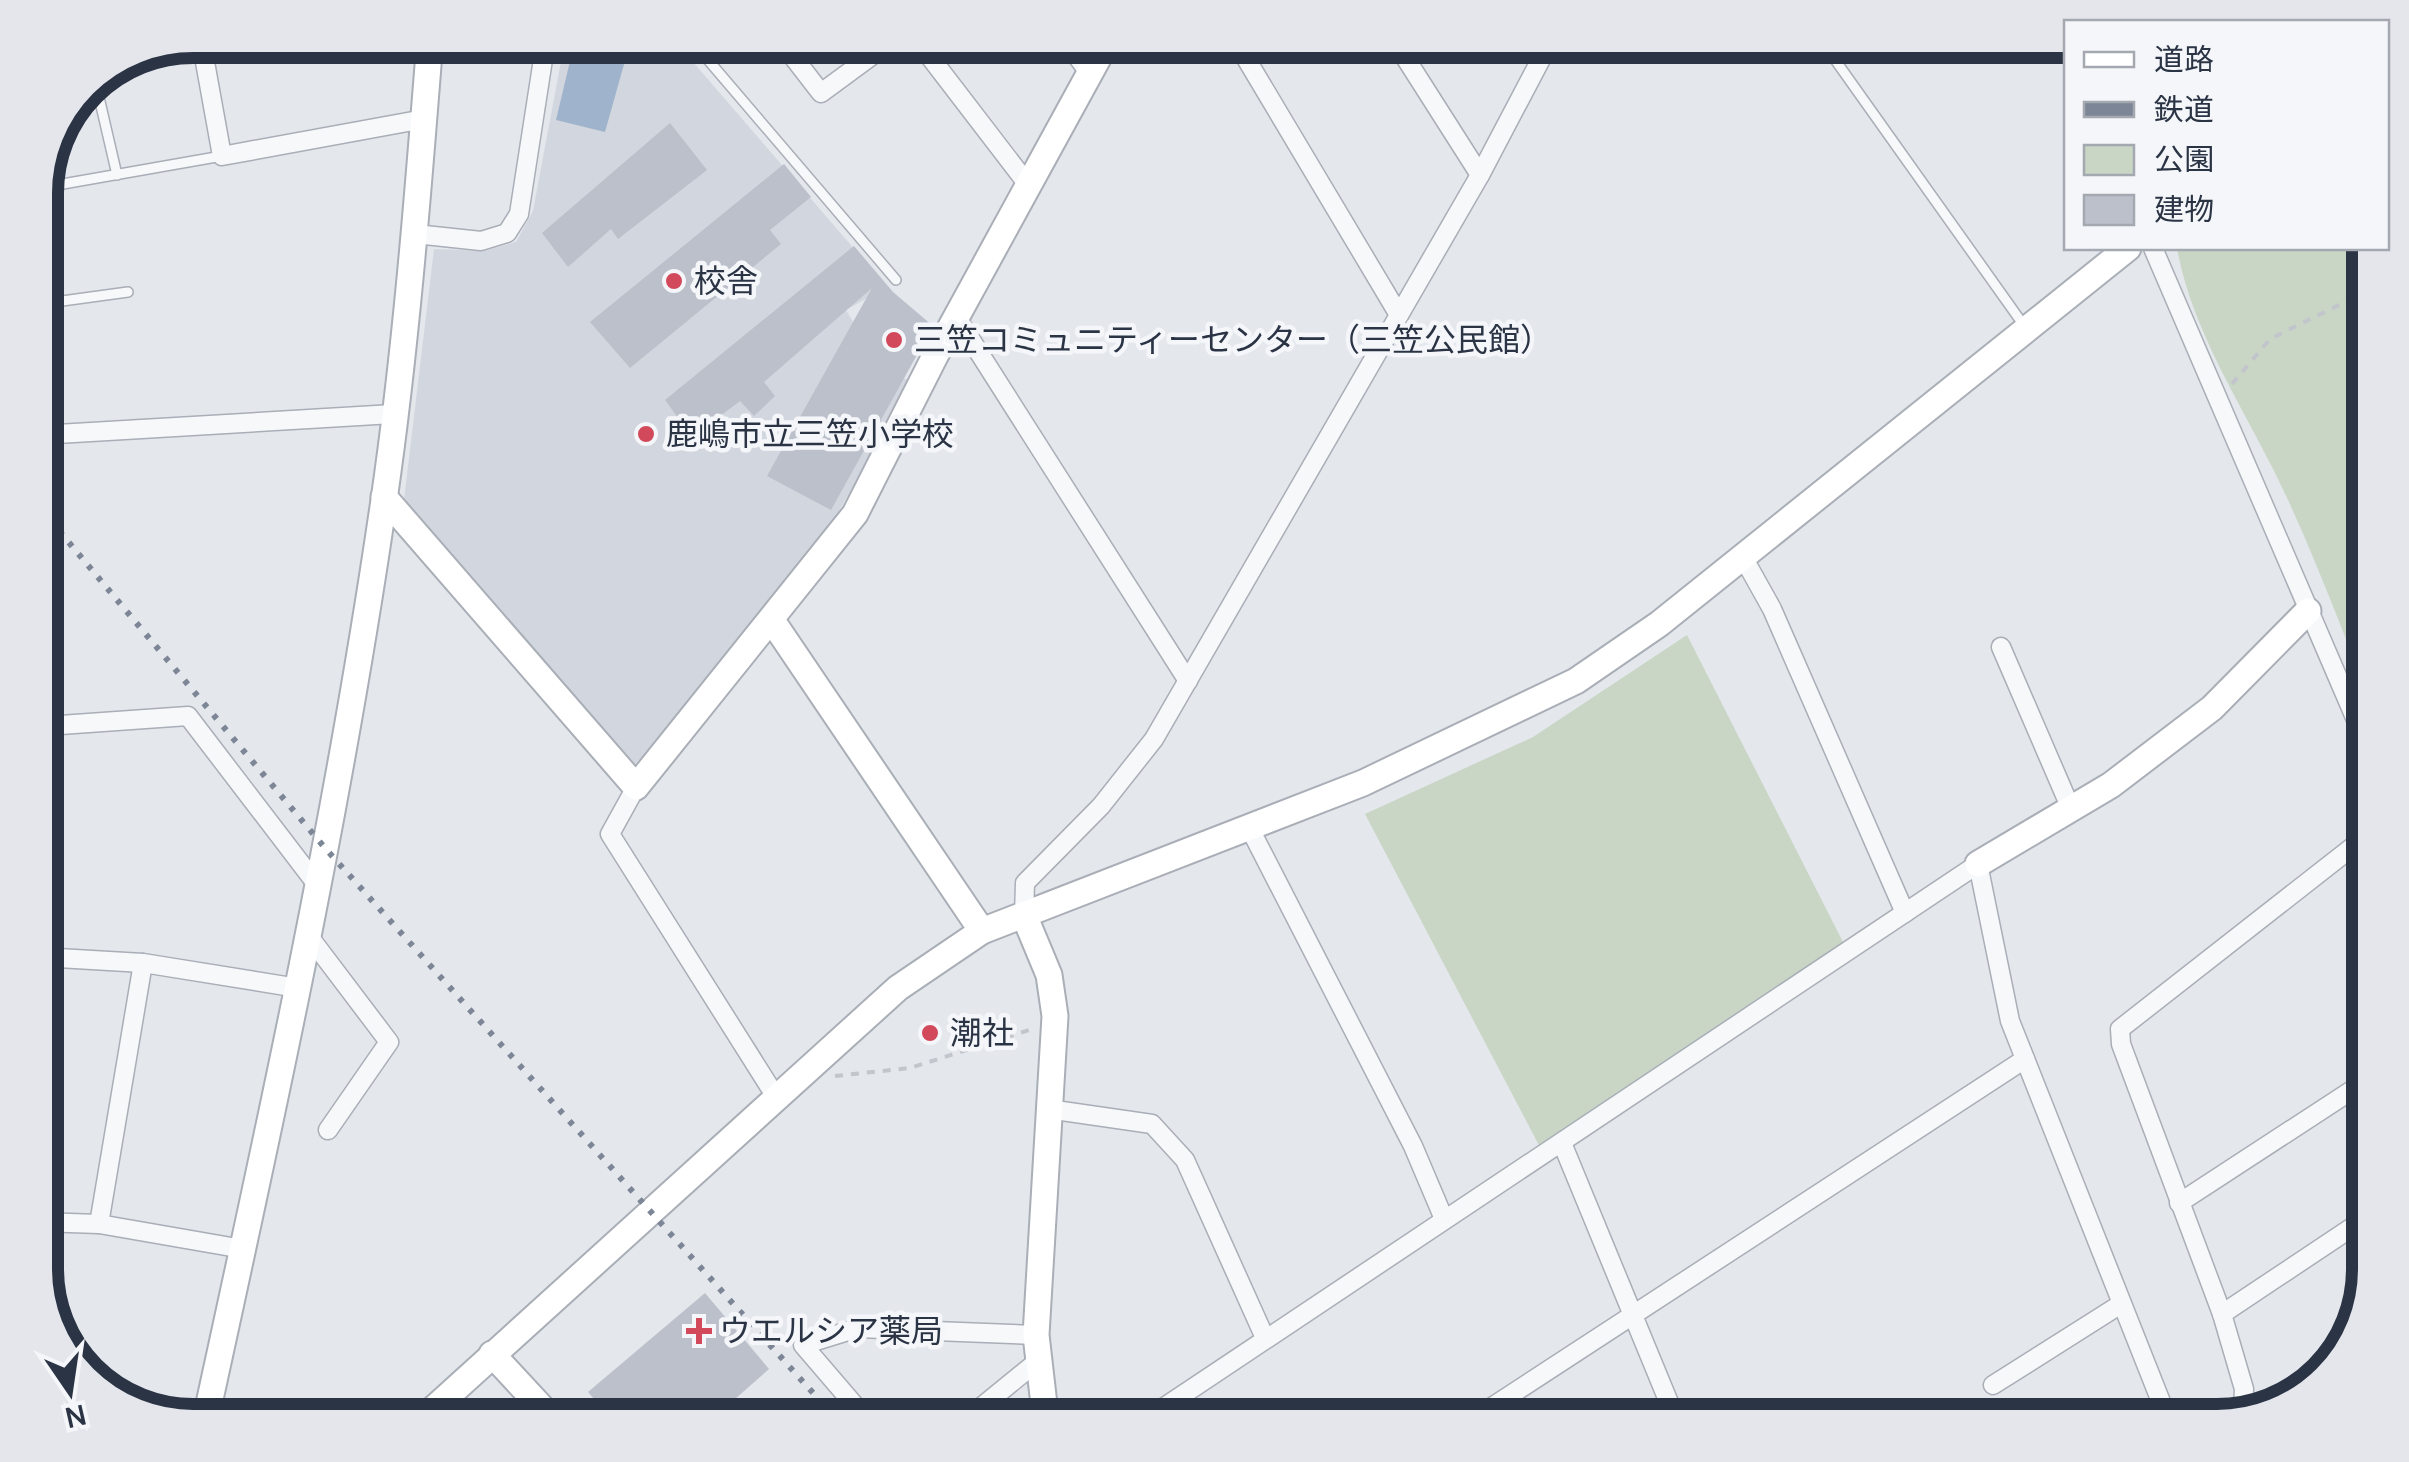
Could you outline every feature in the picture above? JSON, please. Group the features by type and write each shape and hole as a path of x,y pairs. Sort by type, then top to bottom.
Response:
{"street":[{"path":"204,58 222,156 424,120"},
{"path":"209,1404 318,886 384,497 415,234 429,58"},
{"path":"415,234 481,241 508,232 519,214 543,58"},
{"path":"793,58 820,94 869,58"},
{"path":"932,58 1028,186"},
{"path":"1078,58 1090,74"},
{"path":"776,1097 610,834 636,787 855,514 1098,58"},
{"path":"1246,58 1399,315"},
{"path":"1406,58 1480,174"},
{"path":"1044,1404 1037,1348 1055,1023 1050,975 1024,915 1025,883 1135,768 1480,174 1541,58"},
{"path":"438,1404 898,988 982,932 1363,783 1576,681 1659,624 2125,250"},
{"path":"2154,250 2351,710"},
{"path":"957,318 1188,681"},
{"path":"58,434 393,414"},
{"path":"384,497 636,787"},
{"path":"1743,557 1772,610 1905,913"},
{"path":"1172,1404 1978,864 2111,785 2212,708 2308,611"},
{"path":"772,622 982,932"},
{"path":"2001,648 2071,808"},
{"path":"58,725 188,716 318,886"},
{"path":"1248,825 1413,1146 1444,1220"},
{"path":"2245,1401 2222,1314 2120,1030 2352,848"},
{"path":"1978,864 2010,1021 2162,1404"},
{"path":"308,935 389,1042 328,1130"},
{"path":"58,959 143,963 298,988"},
{"path":"99,1224 143,963"},
{"path":"1498,1404 2025,1059"},
{"path":"2179,1203 2352,1090"},
{"path":"1048,1109 1152,1124 1185,1160 1265,1338"},
{"path":"1562,1142 1669,1404"},
{"path":"58,1223 99,1224 243,1249"},
{"path":"2222,1314 2352,1227"},
{"path":"1993,1385 2121,1304"},
{"path":"854,1404 803,1345 858,1328 1037,1348"},
{"path":"982,1404 1037,1348"},
{"path":"492,1354 538,1404"}],"lane":[{"path":"706,58 896,280"},
{"path":"1834,58 2026,328"},
{"path":"98,96 116,175"},
{"path":"58,185 222,156"},
{"path":"58,302 128,292"}],"path":[{"path":"2212,391 2230,387 2270,338 2351,296"},
{"path":"826,1076 910,1068 991,1038 1055,1023"}],"shaded area":[{"name":"鹿嶋市立三笠小学校","path":"562,58 690,58 887,287 846,310 858,330 839,353 908,380 857,480 773,622 635,764 404,500 434,249 485,251 516,242 533,211"}],"green space":[{"path":"2177,250 2351,250 2351,652 2287,498 2204,334"},
{"path":"1687,635 1844,944 1541,1149 1365,814 1533,737"}],"water":[{"path":"571,58 626,58 605,132 556,120"}],"building":[{"path":"670,123 707,170 618,239 611,229 568,267 542,233"},
{"path":"784,164 811,197 770,230 781,244 630,368 590,322"},
{"path":"854,246 893,292 933,326 831,510 767,476 872,288 764,382 775,396 754,416 740,401 692,437 665,400"},
{"name":"ウエルシア薬局","path":"705,1293 769,1369 729,1404 598,1404 588,1392"}],"railway":[{"path":"58,529 325,848 823,1404"}],"place":[{"name":"校舎","path":"674,281"},
{"name":"三笠コミュニティーセンター（三笠公民館）","path":"894,340"},
{"name":"鹿嶋市立三笠小学校","path":"646,434"},
{"name":"潮社","path":"930,1033"},
{"name":"ウエルシア薬局","path":"699,1331"}]}
